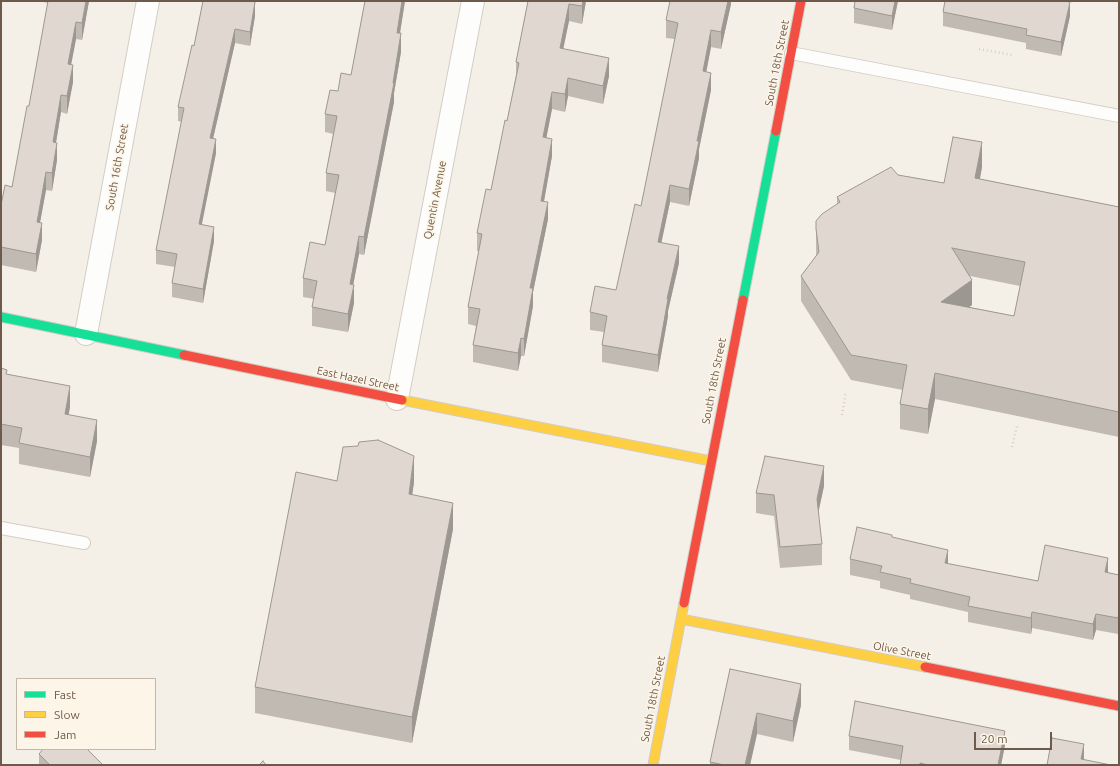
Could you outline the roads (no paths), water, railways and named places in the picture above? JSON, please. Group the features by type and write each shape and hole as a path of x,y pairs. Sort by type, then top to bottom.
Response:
{"street":[{"name":"South 16th Street","path":"86,334 148,1"},
{"name":"Quentin Avenue","path":"397,399 473,1"},
{"name":"South 18th Street","path":"653,765 801,1"},
{"name":"East Hazel Street","path":"1,317 397,399 711,461"},
{"name":"Olive Street","path":"681,620 1119,706"}],"lane":[{"path":"791,53 1119,116"},
{"path":"1,528 84,543"}]}
